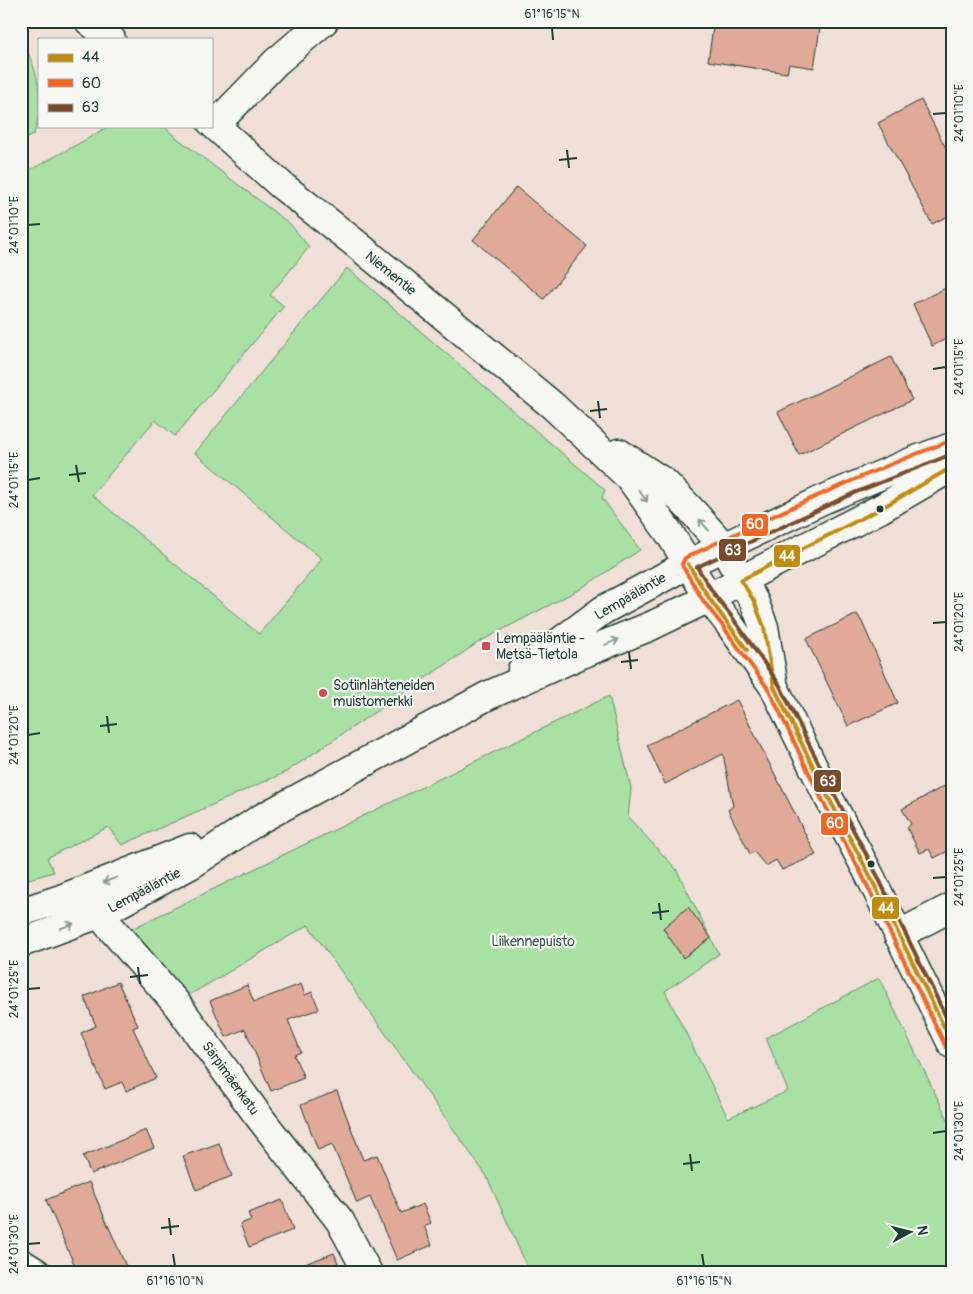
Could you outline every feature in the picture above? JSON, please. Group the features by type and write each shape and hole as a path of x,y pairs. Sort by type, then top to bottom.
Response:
{"main road":[{"path":"89,21 110,38"},
{"path":"213,123 276,62 324,21"},
{"name":"Niementie","path":"213,123 281,185 355,243 552,405 630,478 657,516 709,598 728,621 774,687"},
{"name":"Niementie","path":"572,423 665,482 724,547 754,601 764,627 774,687"},
{"name":"Lempääläntie","path":"487,696 603,610 688,564 822,500 916,460 952,447"},
{"name":"Lempääläntie","path":"21,943 99,914 192,864 258,820 487,696 651,626 709,598 880,509 952,467"},
{"path":"774,687 825,791 868,872 952,1044"},
{"name":"Lempääläntie","path":"21,912 84,890 258,820"},
{"name":"Särpimäenkatu","path":"84,890 99,914 176,1003 257,1114 340,1221 368,1273"},
{"path":"898,935 952,906"},
{"path":"21,1263 37,1273"}],"green space":[{"path":"21,39 30,57 38,84 38,118 34,134 21,142"},
{"path":"105,128 166,128 290,224 309,247 270,295 284,306 175,436 155,420 92,495 259,634 322,559 195,453 347,268 605,490 602,498 640,550 580,589 479,642 286,772 122,845 108,827 47,858 54,872 21,881 21,175"},
{"name":"Liikennepuisto","path":"609,696 631,788 628,817 676,869 719,954 665,991 728,1118 788,1091 766,1038 879,978 952,1128 952,1273 530,1273 486,1175 308,925 176,1003 117,936"}],"building":[{"path":"714,21 821,21 814,68 789,64 787,73 708,61"},
{"path":"921,100 952,160 952,214 932,224 878,123"},
{"path":"516,187 587,246 544,299 473,240"},
{"path":"952,285 952,336 932,346 913,304"},
{"path":"891,357 912,400 799,455 778,412"},
{"path":"857,614 898,703 848,726 806,639"},
{"path":"737,700 816,855 782,870 776,860 766,866 754,852 750,854 728,810 733,806 723,754 665,784 647,745"},
{"path":"952,782 952,849 934,858 929,849 920,853 907,828 911,824 902,809"},
{"path":"688,907 711,938 683,958 663,928"},
{"path":"118,982 138,1026 133,1028 156,1078 126,1091 122,1082 105,1089 81,1033 96,1026 84,997"},
{"path":"301,984 305,995 312,992 319,1009 288,1020 301,1052 294,1055 304,1078 271,1091 245,1029 226,1037 210,1001 247,985 254,1002"},
{"path":"337,1091 363,1160 377,1155 401,1213 423,1204 431,1223 424,1226 432,1245 397,1260 370,1197 357,1203 332,1144 318,1150 301,1105"},
{"path":"146,1130 154,1148 91,1174 83,1156"},
{"path":"219,1143 232,1176 196,1190 183,1156"},
{"path":"89,1182 129,1273 78,1273 46,1200"},
{"path":"282,1200 293,1230 249,1247 240,1224 251,1220 248,1213"},
{"path":"334,1253 342,1273 286,1273 286,1271"}],"transit line":[{"name":"60","path":"946,1047 769,690 704,602 682,564 685,558 783,511 950,441"},
{"name":"63","path":"952,454 854,493 697,567 714,594 779,684 874,869 952,1029"},
{"name":"44","path":"952,467 880,509 741,580 754,601 764,627 774,687 952,1043"},
{"name":"44","path":"688,564 709,598 747,650"}],"place":[{"name":"Lempääläntie - Metsä-Tietola","path":"486,646"},
{"name":"Sotiinlähteneiden muistomerkki","path":"323,693"}]}
